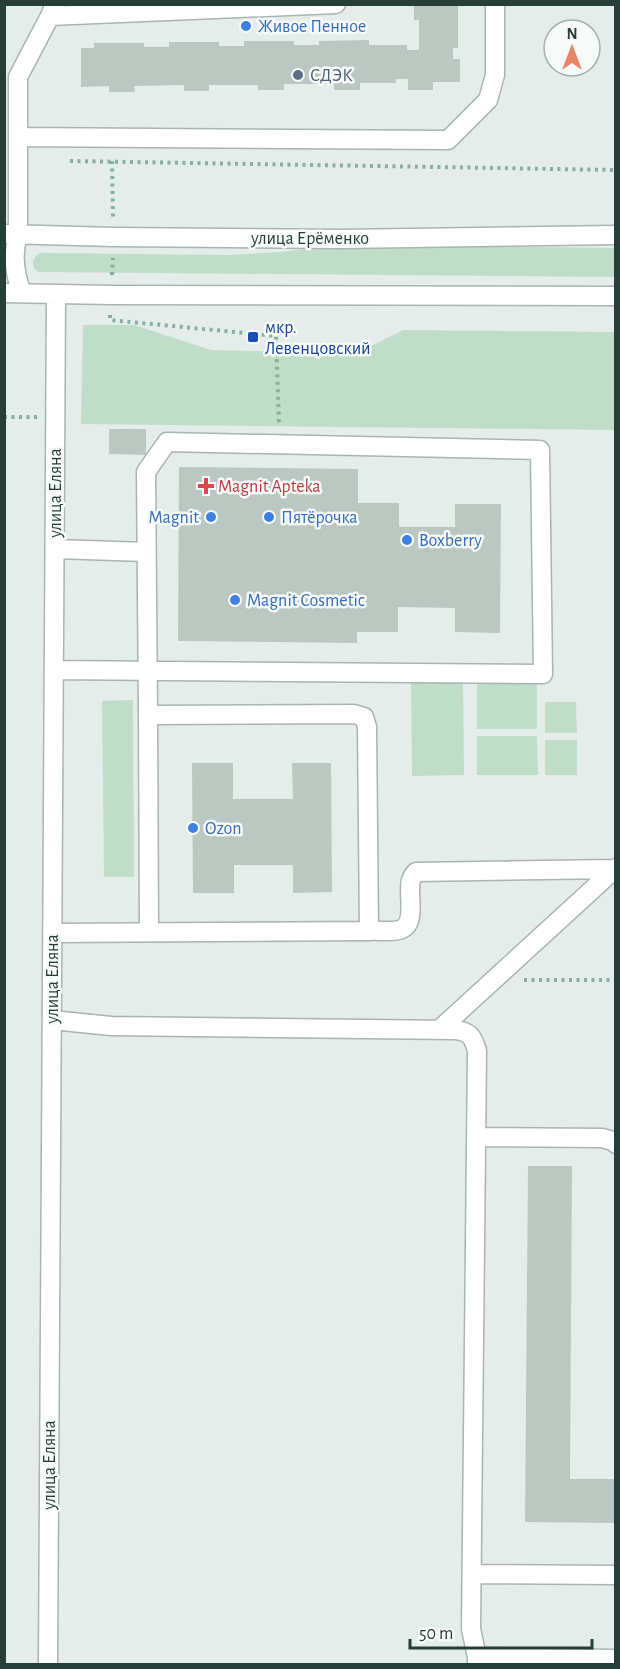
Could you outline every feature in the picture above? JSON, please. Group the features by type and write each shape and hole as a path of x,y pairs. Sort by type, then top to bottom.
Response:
{"street":[{"path":"336,4 52,10 18,77 18,137 11,234 16,273 13,293 615,296"},
{"path":"18,137 448,140 488,100 495,75 495,4"},
{"name":"улица Ерёменко","path":"11,234 332,239 615,235"},
{"name":"улица Еляна","path":"48,1665 57,294"},
{"path":"54,670 147,670 543,674 540,450 167,442 146,472 146,552 147,670 148,715 149,932"},
{"path":"55,549 146,552"},
{"path":"148,715 354,714 364,717 368,727 369,931"},
{"path":"52,933 397,930 409,923 410,885 411,878 416,872 615,868"},
{"path":"440,1029 615,868"},
{"path":"52,1020 111,1026 440,1029 464,1031 470,1035 477,1051 471,1629 477,1661 615,1661"},
{"path":"476,1137 602,1138 613,1141 615,1144"},
{"path":"472,1574 615,1575"}],"path":[{"path":"65,161 615,170"},
{"path":"4,417 56,417"},
{"path":"494,980 615,980"}],"green space":[{"path":"334,245 616,248 615,277 39,272 34,268 33,263 35,257 40,253 231,255 281,252"},
{"path":"83,325 134,325 211,350 357,353 403,330 615,332 615,430 81,424"},
{"path":"477,682 537,682 537,729 477,729"},
{"path":"411,683 463,683 464,775 412,776"},
{"path":"133,700 134,877 104,877 102,701"},
{"path":"545,702 576,702 577,733 545,733"},
{"path":"477,736 537,736 538,775 477,775"},
{"path":"545,740 577,740 577,775 545,775"}],"building":[{"path":"414,4 458,4 458,48 453,48 453,59 460,59 460,82 433,82 433,90 408,90 408,79 396,79 396,83 360,83 360,90 334,90 334,84 284,84 284,90 258,90 258,85 209,85 209,91 184,91 184,85 134,86 135,92 109,92 109,86 81,87 81,48 94,48 94,43 144,43 144,47 169,47 169,42 219,42 219,46 244,46 244,41 294,41 294,45 319,45 319,41 369,40 369,45 407,45 407,50 419,50 419,20 414,20"},
{"path":"109,429 146,429 146,455 109,454"},
{"path":"179,467 358,469 358,503 399,503 399,527 455,527 455,504 501,504 500,633 455,632 455,608 398,607 398,632 357,632 357,643 178,641"},
{"path":"192,763 233,763 233,799 293,799 292,763 331,763 332,892 293,893 293,865 234,865 234,893 193,893"},
{"path":"528,1166 572,1166 570,1479 616,1479 616,1523 525,1522"}],"place":[{"name":"Живое Пенное","path":"246,26"},
{"name":"СДЭК","path":"298,75"},
{"name":"мкр. Левенцовский","path":"253,337"},
{"name":"Magnit Apteka","path":"206,486"},
{"name":"Magnit","path":"211,517"},
{"name":"Пятёрочка","path":"269,517"},
{"name":"Boxberry","path":"407,540"},
{"name":"Magnit Cosmetic","path":"235,600"},
{"name":"Ozon","path":"193,828"}]}
